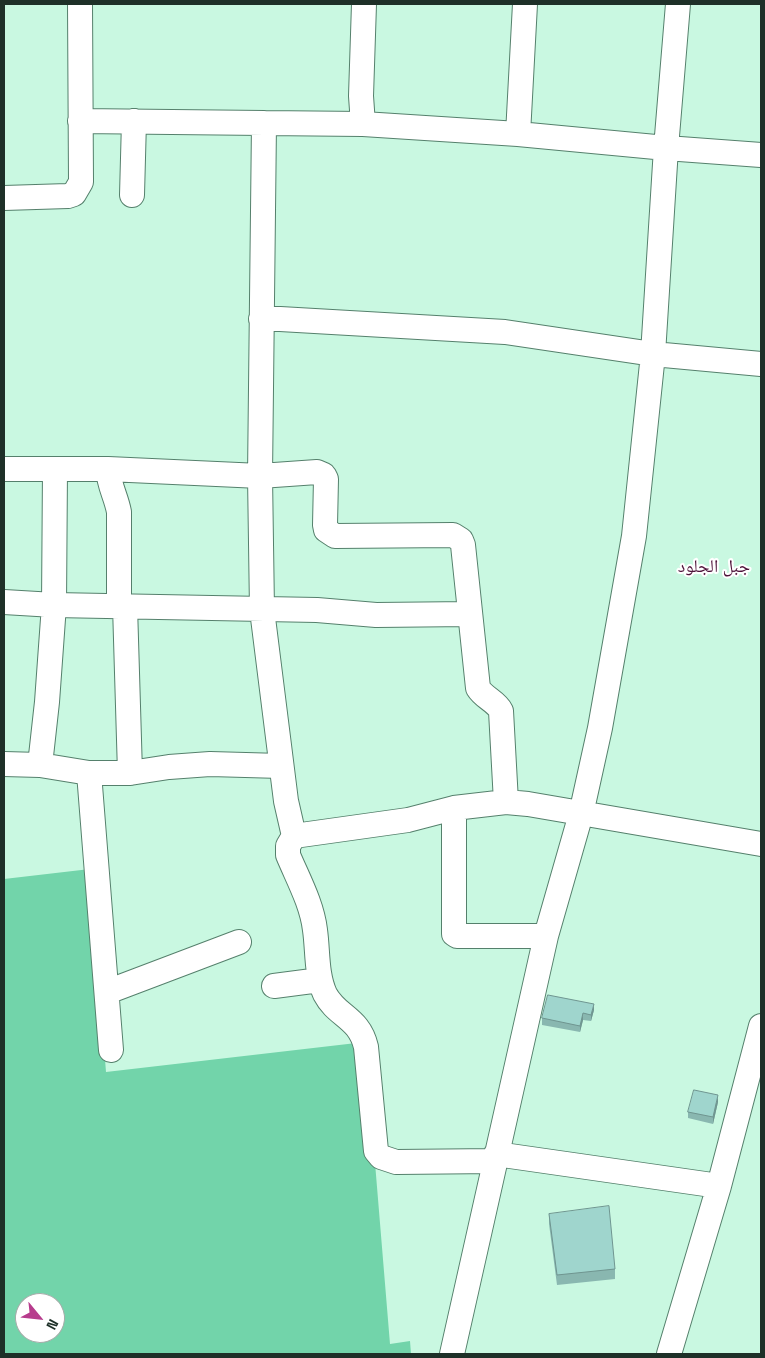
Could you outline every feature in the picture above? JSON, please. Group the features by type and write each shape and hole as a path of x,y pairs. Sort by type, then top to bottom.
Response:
{"street":[{"path":"4,198 68,196 74,194 81,182 80,4"},
{"path":"363,124 361,96 364,4"},
{"path":"518,134 525,4"},
{"path":"452,1354 546,936 581,814 600,728 634,536 654,354 666,148 678,4"},
{"path":"80,121 363,124 518,134 761,155"},
{"path":"132,195 134,121"},
{"path":"264,123 260,476 262,610 281,766 294,836 288,846 288,855 314,921 320,980 332,1005 359,1028 364,1037 376,1151 381,1157 396,1162 495,1158 719,1186"},
{"path":"261,320 296,319 505,332 654,354 761,364"},
{"path":"4,469 108,469 260,476 318,472 324,475 326,479 326,530 335,536 453,535 458,537 463,545 478,688 501,711 506,802"},
{"path":"40,765 54,605 55,469"},
{"path":"108,469 109,483 119,512 130,773"},
{"path":"4,602 54,605 316,610 376,616 469,614"},
{"path":"4,764 40,765 89,773 130,773 210,764 281,766"},
{"path":"89,773 111,1050"},
{"path":"294,836 408,820 454,808 506,802 761,844"},
{"path":"454,808 454,934 457,936 546,936"},
{"path":"107,992 239,942"},
{"path":"274,986 320,980"},
{"path":"669,1354 719,1186 761,1026"}],"green space":[{"path":"90,869 106,1072 365,1042 390,1344 410,1341 411,1354 4,1354 4,879"}],"building":[{"path":"548,995 594,1004 591,1015 583,1013 580,1026 542,1018"},
{"path":"694,1090 718,1095 713,1117 688,1112"},
{"path":"609,1206 615,1269 557,1275 549,1214"}],"district":[{"name":"جبل الجلود","path":"714,567"}]}
